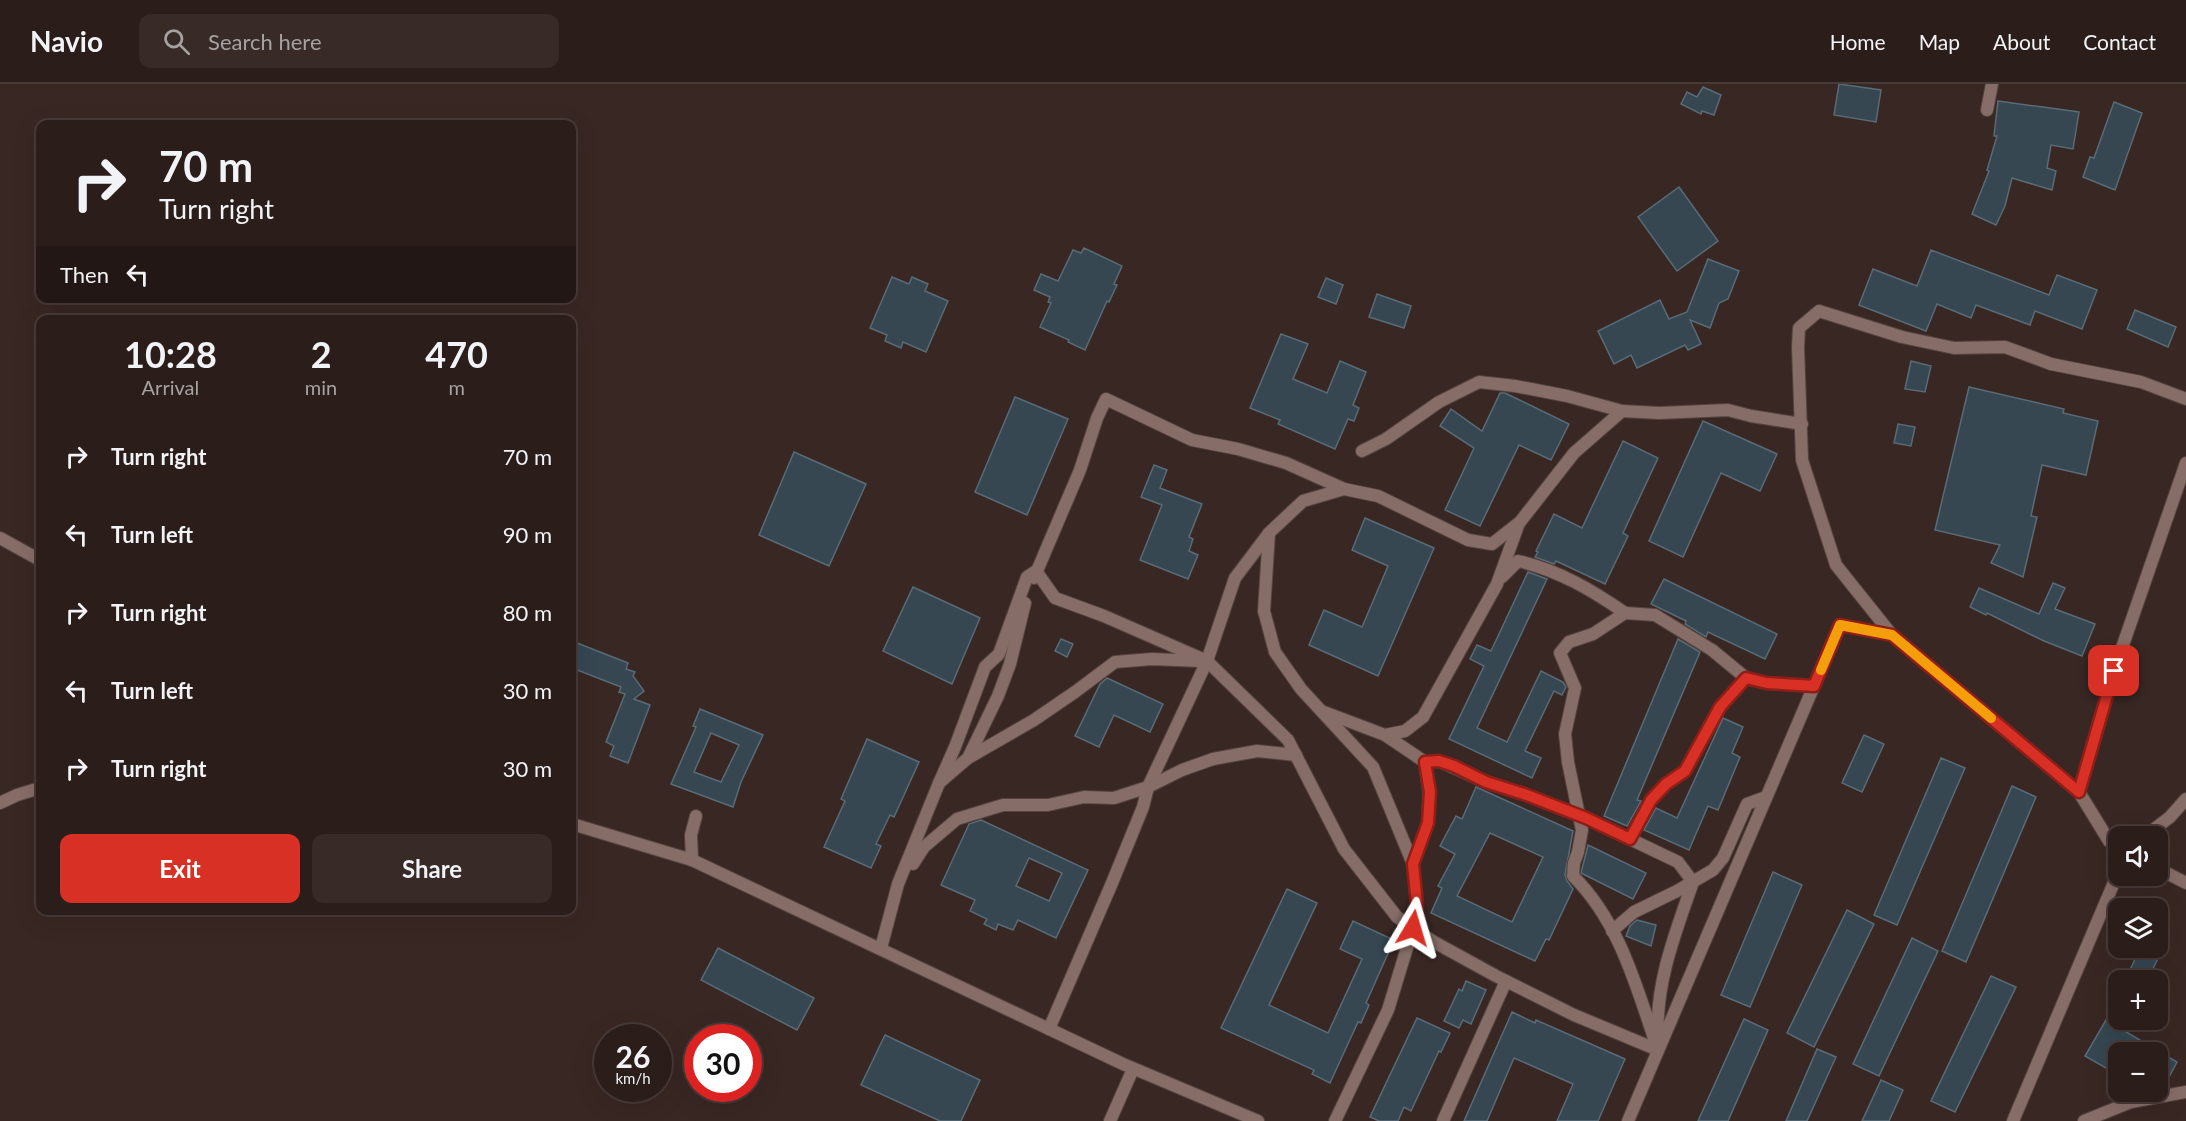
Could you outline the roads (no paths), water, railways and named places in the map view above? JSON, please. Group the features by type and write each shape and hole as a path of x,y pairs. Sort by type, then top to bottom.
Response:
{"street":[{"path":"1987,110 1992,84"},
{"path":"2108,839 2079,792 1892,635 1836,565 1802,460 1799,328 1819,311 1902,337 1933,344 1954,348 2005,347 2051,364 2141,382 2186,399"},
{"path":"1362,451 1386,439 1439,402 1479,382 1567,396 1622,411 1659,413 1728,410 1802,424"},
{"path":"968,758 998,696 1036,571 1080,470 1097,417 1106,399 1192,440 1238,449 1287,464 1344,489 1378,496 1468,540 1492,544 1520,522 1574,453 1622,411"},
{"path":"2079,792 2114,671 2186,463"},
{"path":"1049,1029 1112,883 1143,807 1148,787 1207,661 1235,578 1269,533 1303,501 1344,489"},
{"path":"1497,584 1520,522"},
{"path":"1269,533 1264,612 1275,651 1301,689 1373,767 1413,864 1417,904 1413,928 1388,1010 1335,1121"},
{"path":"0,538 36,558"},
{"path":"1385,735 1405,731 1423,717 1497,584 1509,568 1518,561 1550,570 1590,589 1625,613 1655,615 1712,650 1746,678 1767,683 1814,686"},
{"path":"1036,571 1055,598 1104,616 1207,661 1287,740 1344,849 1397,917 1434,942 1506,981 1574,1015 1658,1050"},
{"path":"881,948 898,884 956,747 984,667 999,654 1027,577 1036,571"},
{"path":"1625,613 1593,634 1569,642 1560,653 1575,688 1565,734 1568,762 1582,830 1573,876 1603,911 1629,966 1658,1050"},
{"path":"1628,1121 1840,625 1892,635"},
{"path":"939,783 968,758 1034,720 1115,662 1152,659 1207,661"},
{"path":"1630,839 1651,800 1666,784 1685,771 1720,707 1746,678"},
{"path":"1322,712 1385,735 1425,762 1439,761 1486,782 1579,816 1630,839 1678,862 1693,882"},
{"path":"898,884 924,847 957,819 1003,805 1048,805 1084,797 1114,798 1148,787 1182,770 1213,759 1257,751 1296,755"},
{"path":"1413,864 1428,823 1430,792 1425,762"},
{"path":"0,802 36,790"},
{"path":"1612,931 1634,912 1713,870 1723,858 1748,804 1766,797"},
{"path":"2158,826 2186,799"},
{"path":"692,860 690,836 696,816"},
{"path":"576,825 692,860 1133,1069 1258,1121"},
{"path":"2168,874 2186,884"},
{"path":"1658,1050 1657,1015 1671,946 1693,882"},
{"path":"2013,1121 2112,886"},
{"path":"1443,1121 1506,981"},
{"path":"1110,1121 1133,1069"},
{"path":"2084,1121 2132,1102 2186,1092"}]}
